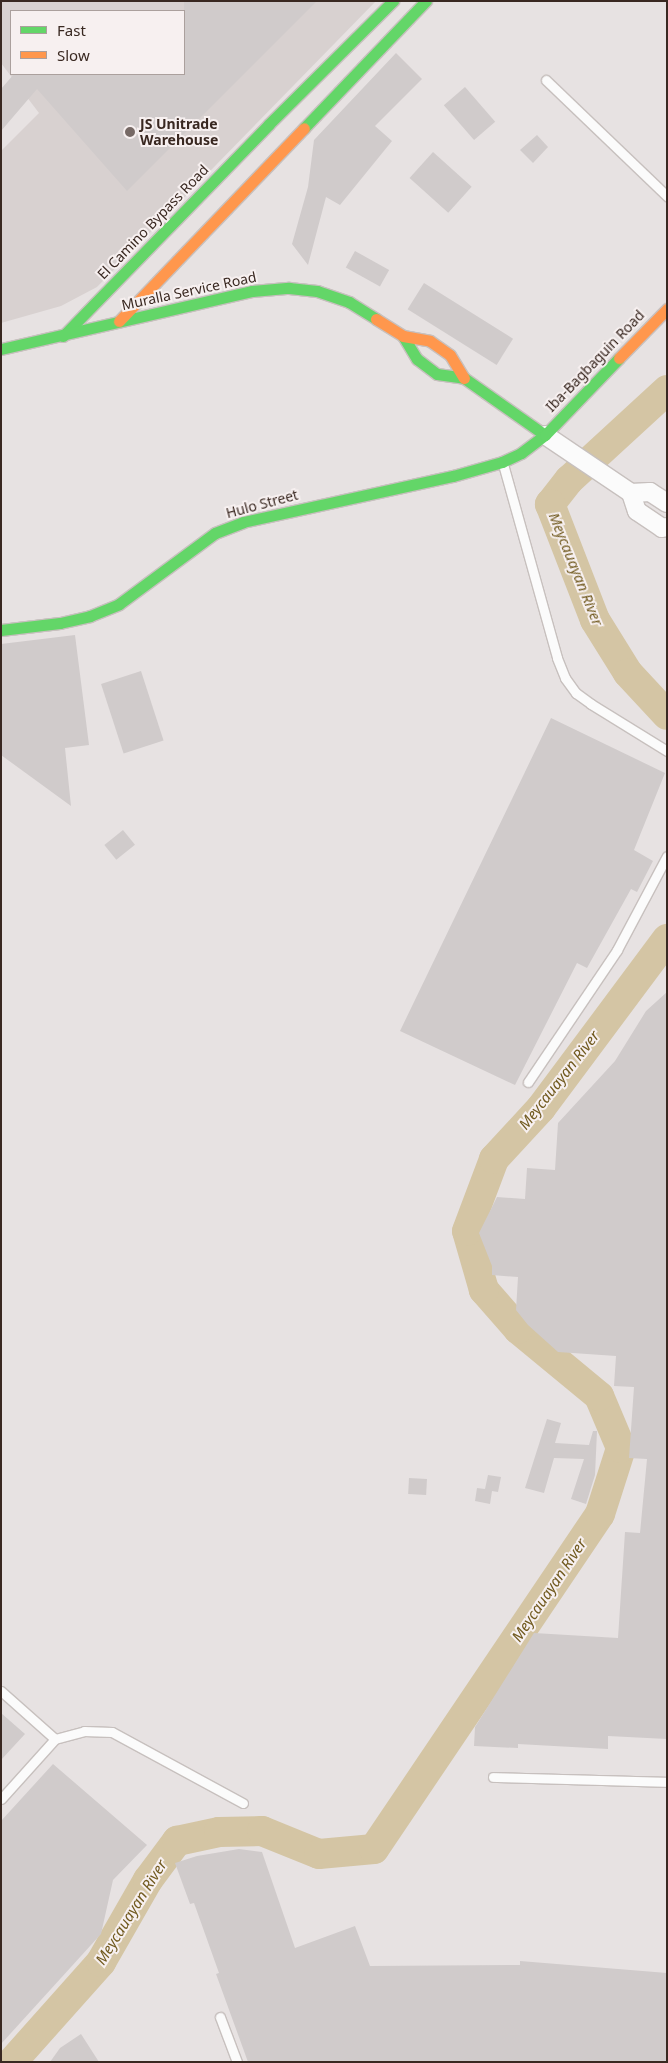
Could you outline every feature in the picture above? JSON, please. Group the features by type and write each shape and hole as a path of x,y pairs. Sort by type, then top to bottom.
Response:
{"street":[{"name":"El Camino Bypass Road","path":"62,336 181,235 379,32 393,1"},
{"name":"El Camino Bypass Road","path":"119,322 169,269 181,235 379,32 426,1"},
{"path":"169,269 174,284"},
{"name":"Muralla Service Road","path":"1,349 119,322 181,303 252,291 289,288 317,291 348,302 403,336 430,341 450,355 464,378 545,435"},
{"name":"Iba-Bagbaguin Road","path":"545,435 667,309"},
{"name":"Muralla Service Road","path":"403,336 417,359 437,374 464,378"},
{"path":"545,435 631,493 650,492 667,503"},
{"name":"Hulo Street","path":"1,630 60,623 90,616 119,604 215,533 243,522 454,476 502,462 521,453 545,435"},
{"path":"631,493 637,511 662,528 667,527"}],"lane":[{"path":"546,80 667,196"},
{"path":"502,462 557,658 565,678 576,693 591,704 667,751"},
{"path":"528,1082 617,950 667,856"},
{"path":"1,1691 55,1739"},
{"path":"1,1799 55,1739 84,1731 112,1732 243,1802"},
{"path":"493,1777 667,1782"},
{"path":"220,2017 236,2062"}],"shaded area":[{"path":"1,1 376,1 97,287 61,306 1,323 1,151 39,113 10,75 185,75 185,10 10,10 10,75 1,63"}],"building":[{"name":"JS Unitrade Warehouse","path":"184,1 317,1 127,191 37,89 1,131 1,89 13,75 185,75"},
{"path":"396,53 422,79 375,126 392,141 340,205 326,197 308,265 292,244 308,187 314,140"},
{"path":"465,87 495,122 474,140 444,105"},
{"path":"537,135 548,147 533,163 520,150"},
{"path":"433,152 472,187 448,213 410,178"},
{"path":"355,251 389,270 380,287 346,268"},
{"path":"424,283 513,339 497,365 408,309"},
{"path":"75,635 89,745 65,748 71,806 1,755 1,644"},
{"path":"141,671 164,740 124,753 101,684"},
{"path":"551,718 665,773 634,850 653,861 637,892 631,889 587,968 577,963 515,1085 400,1031"},
{"path":"123,830 135,845 116,860 104,845"},
{"path":"667,992 667,1739 608,1736 608,1749 518,1744 518,1748 474,1746 475,1727 534,1633 618,1638 625,1532 640,1533 647,1459 629,1458 634,1387 614,1386 616,1356 558,1352 528,1325 516,1310 518,1277 492,1275 492,1266 479,1233 497,1197 525,1199 527,1168 555,1170 558,1123 615,1061 646,1011"},
{"path":"547,1419 561,1423 555,1443 589,1445 593,1431 597,1431 595,1475 586,1504 571,1499 584,1459 554,1458 544,1493 525,1488"},
{"path":"488,1475 501,1477 498,1492 492,1491 490,1504 475,1501 477,1488 485,1489"},
{"path":"409,1478 427,1479 426,1495 408,1494"},
{"path":"1,1713 25,1734 1,1760"},
{"path":"53,1764 147,1845 113,1880 101,1934 1,2044 1,1821"},
{"path":"239,1849 262,1852 295,1948 355,1926 370,1966 520,1965 520,1961 667,1973 667,2062 248,2062 216,1974 219,1973 194,1903 190,1904 175,1863 197,1856"},
{"path":"81,2034 99,2062 50,2062 60,2048"}],"waterway":[{"name":"Meycauayan River","path":"667,390 569,480 550,504 595,620 628,673 667,715"},
{"name":"Meycauayan River","path":"12,2062 101,1962 148,1880 177,1841 219,1832 262,1831 319,1854 374,1849 600,1514 621,1448 599,1396 518,1329 484,1290 467,1231 494,1159 541,1108 667,939"}],"traffic: fast":[{"path":"63,336 269,124 393,1"},
{"path":"304,128 426,1"},
{"path":"1,349 252,291 289,288 317,291 349,302 376,319"},
{"path":"403,336 417,359 437,374 464,378 545,435"},
{"path":"1,630 60,623 90,616 119,604 215,533 243,522 453,476 502,462 521,453 545,435 619,358"}],"traffic: slow":[{"path":"119,321 304,128"},
{"path":"619,358 667,309"},
{"path":"376,319 403,336 430,341 450,355 464,378"}],"place":[{"name":"JS Unitrade Warehouse","path":"130,132"}]}
